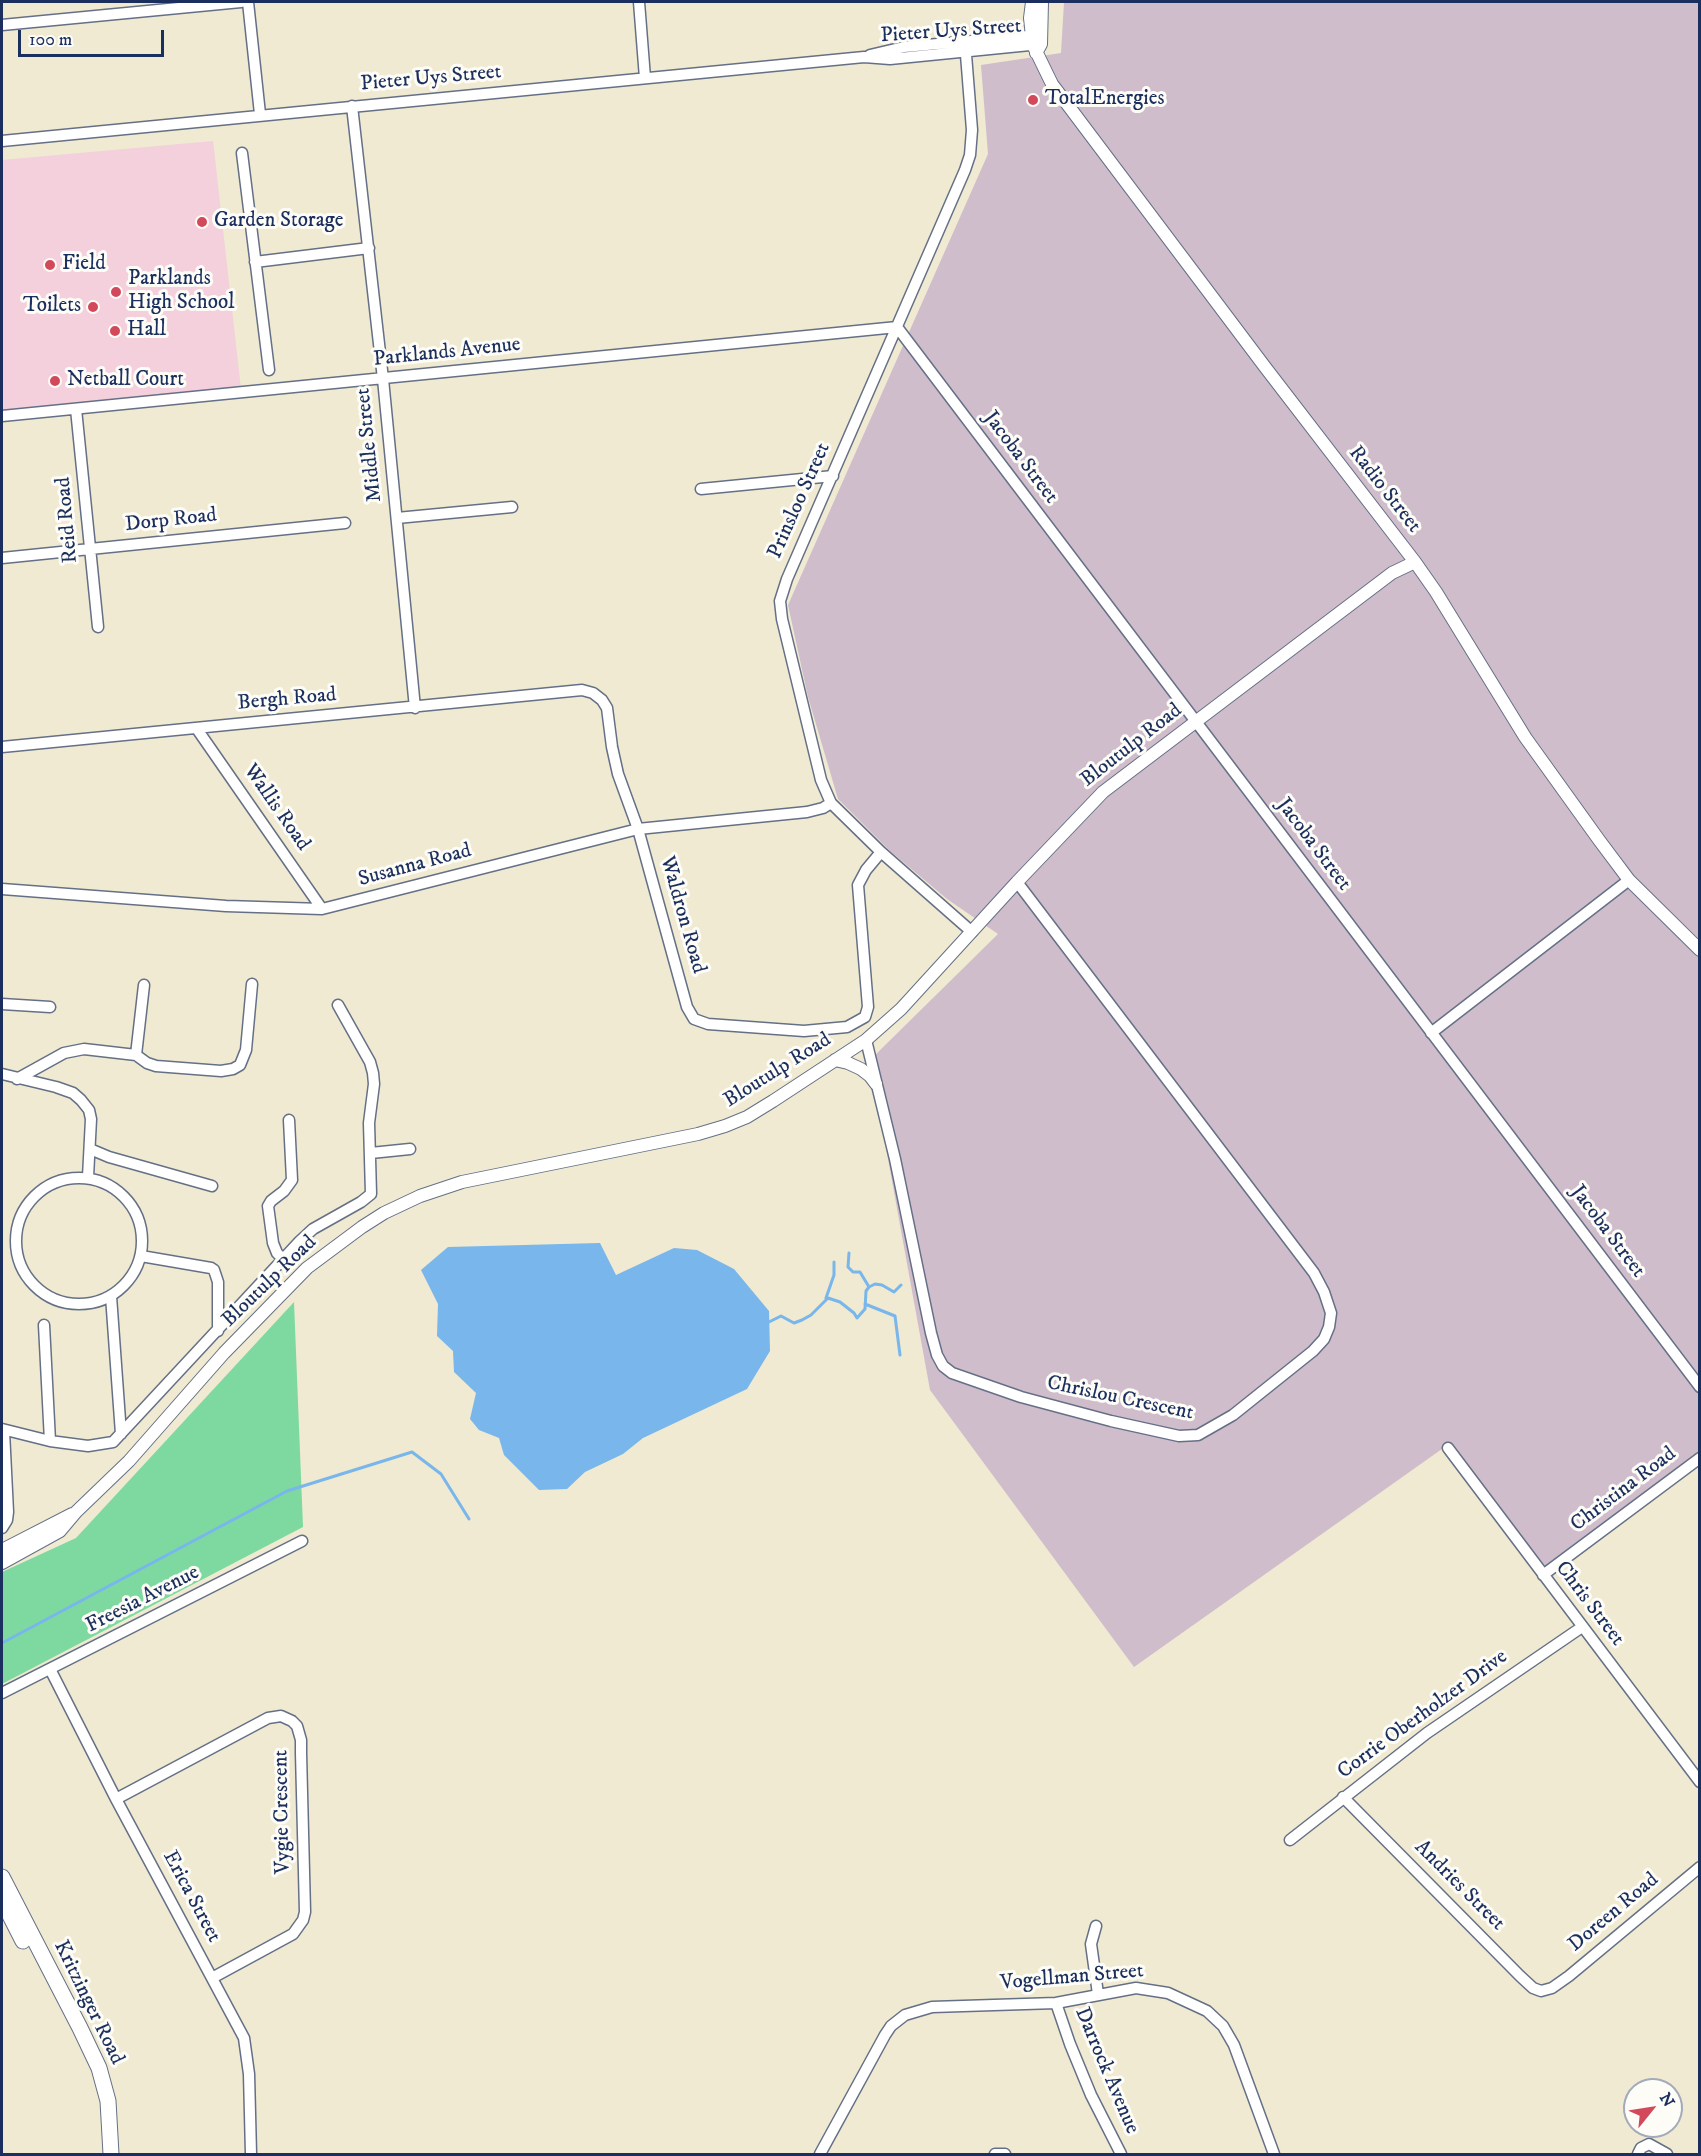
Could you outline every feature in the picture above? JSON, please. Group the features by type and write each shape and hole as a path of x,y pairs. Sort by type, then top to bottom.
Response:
{"main road":[{"name":"Kritzinger Road","path":"2,1876 99,2068 108,2101 111,2154"},
{"name":"Kritzinger Road","path":"2,1900 91,2074 100,2111 103,2154"}],"street":[{"path":"2,25 241,2"},
{"path":"248,2 260,114"},
{"path":"639,2 645,78"},
{"path":"1032,2 1037,42"},
{"path":"1037,42 1042,2"},
{"name":"Pieter Uys Street","path":"2,141 260,114 864,57 890,58 965,47 1037,42"},
{"name":"Radio Street","path":"1037,42 1048,78 1436,592 1525,736 1629,880 1700,950"},
{"name":"Prinsloo Street","path":"965,47 972,130 970,154 787,579 780,601 782,619 821,780 831,803 881,852 972,932"},
{"name":"Middle Street","path":"352,106 383,379 416,708"},
{"path":"242,153 269,370"},
{"path":"255,262 369,248"},
{"name":"Parklands Avenue","path":"2,416 897,327"},
{"name":"Jacoba Street","path":"897,327 1700,1387"},
{"name":"Reid Road","path":"76,409 98,627"},
{"path":"701,489 833,476"},
{"path":"397,518 512,507"},
{"name":"Dorp Road","path":"2,558 345,523"},
{"name":"Bloutulp Road","path":"2,1563 60,1531 76,1512 129,1461 224,1353 307,1268 362,1227 420,1196 462,1182 698,1134 725,1126 747,1117 866,1040 894,1017 1103,792 1392,573 1414,562"},
{"name":"Bergh Road","path":"2,747 576,691"},
{"name":"Waldron Road","path":"576,691 593,693 602,700 607,708 614,758 638,829 687,1006 694,1019 708,1024 785,1031 847,1027 861,1021 867,1012 858,885 866,870 881,852"},
{"name":"Wallis Road","path":"197,729 322,909"},
{"name":"Susanna Road","path":"2,890 226,906 322,909 638,829 807,812 823,808 831,803"},
{"path":"1431,1033 1629,880"},
{"name":"Chrislou Crescent","path":"866,1040 895,1159 931,1333 937,1355 943,1366 952,1373 1021,1397 1111,1421 1179,1436 1198,1435 1233,1415 1324,1339 1331,1313 1314,1273 1017,882"},
{"path":"17,1079 64,1053 84,1049 136,1055 156,1066 221,1071 233,1069 240,1065 246,1050 252,984"},
{"path":"136,1055 144,985"},
{"path":"2,1004 50,1007"},
{"path":"2,1528 7,1520 8,1512 3,1430 50,1441 88,1446 113,1442 313,1229 368,1198 372,1189 369,1123 374,1084 373,1073 370,1062 338,1005"},
{"path":"835,1060 861,1069 876,1084"},
{"path":"2,1074 56,1087 73,1093 81,1100 89,1110 91,1119 88,1177"},
{"path":"283,1259 277,1253 273,1243 268,1206 270,1201 284,1191 292,1180 289,1120"},
{"path":"90,1149 109,1157 212,1186"},
{"path":"371,1153 410,1149"},
{"path":"88,1177 117,1190 137,1214 143,1235 141,1256 135,1272 125,1286 111,1296 91,1304 69,1304 48,1296 31,1282 19,1263 15,1242 18,1220 29,1200 46,1186 66,1178 88,1177"},
{"path":"141,1256 214,1270 218,1282 218,1331"},
{"path":"111,1296 121,1434"},
{"path":"44,1324 50,1441"},
{"path":"119,1408 139,1414"},
{"name":"Chris Street","path":"1448,1448 1700,1782"},
{"name":"Christina Road","path":"1543,1575 1700,1458"},
{"name":"Bloutulp Road","path":"2,1550 76,1512"},
{"name":"Freesia Avenue","path":"2,1694 302,1541"},
{"name":"Corrie Oberholzer Drive","path":"1290,1840 1427,1733 1582,1627"},
{"name":"Erica Street","path":"50,1669 116,1799 244,2038 249,2073 251,2154"},
{"name":"Vygie Crescent","path":"116,1799 268,1718 280,1716 297,1726 301,1753 305,1912 303,1920 293,1934 212,1978"},
{"name":"Andries Street","path":"1343,1797 1533,1988 1541,1991 1552,1988"},
{"name":"Doreen Road","path":"1552,1988 1700,1867"},
{"path":"1096,1926 1091,1944 1098,1994"},
{"name":"Vogellman Street","path":"820,2154 885,2035 891,2026 905,2015 932,2007 1056,2003 1136,1988 1168,1994 1207,2011 1222,2026 1234,2045 1274,2154"},
{"name":"Darrock Avenue","path":"1056,2003 1091,2095 1121,2154"},
{"path":"1638,2154 1641,2148 1649,2144 1667,2154"},
{"path":"995,2154 1005,2154"}],"shaded area":[{"path":"1064,2 1699,2 1699,1454 1545,1568 1449,1444 1134,1667 930,1390 870,1060 998,934 947,899 890,851 838,799 808,697 788,605 988,154 981,65 1061,53"},
{"name":"Parklands High School","path":"213,141 241,389 2,411 2,160"}],"green space":[{"path":"294,1302 303,1527 2,1684 2,1572 76,1538"}],"water":[{"path":"600,1243 616,1275 674,1248 697,1250 734,1269 769,1311 770,1351 747,1389 643,1438 623,1454 585,1472 567,1489 539,1490 504,1455 499,1438 479,1430 470,1419 476,1393 454,1372 453,1351 437,1336 438,1304 421,1270 448,1247"}],"waterway":[{"path":"849,1253 848,1267 853,1272 860,1272 869,1287"},
{"path":"826,1298 834,1275 834,1262"},
{"path":"769,1322 781,1316 794,1323 802,1320 811,1315 828,1298 840,1302 857,1318 865,1309 866,1291 869,1287 875,1284 882,1285 894,1292 901,1285"},
{"path":"865,1304 895,1316 900,1355"},
{"path":"2,1643 287,1491 412,1452 441,1474 469,1519"}],"place":[{"name":"TotalEnergies","path":"1033,100"},
{"name":"Garden Storage","path":"202,222"},
{"name":"Field","path":"50,265"},
{"name":"Parklands High School","path":"116,292"},
{"name":"Toilets","path":"93,307"},
{"name":"Hall","path":"115,331"},
{"name":"Netball Court","path":"55,381"}]}
